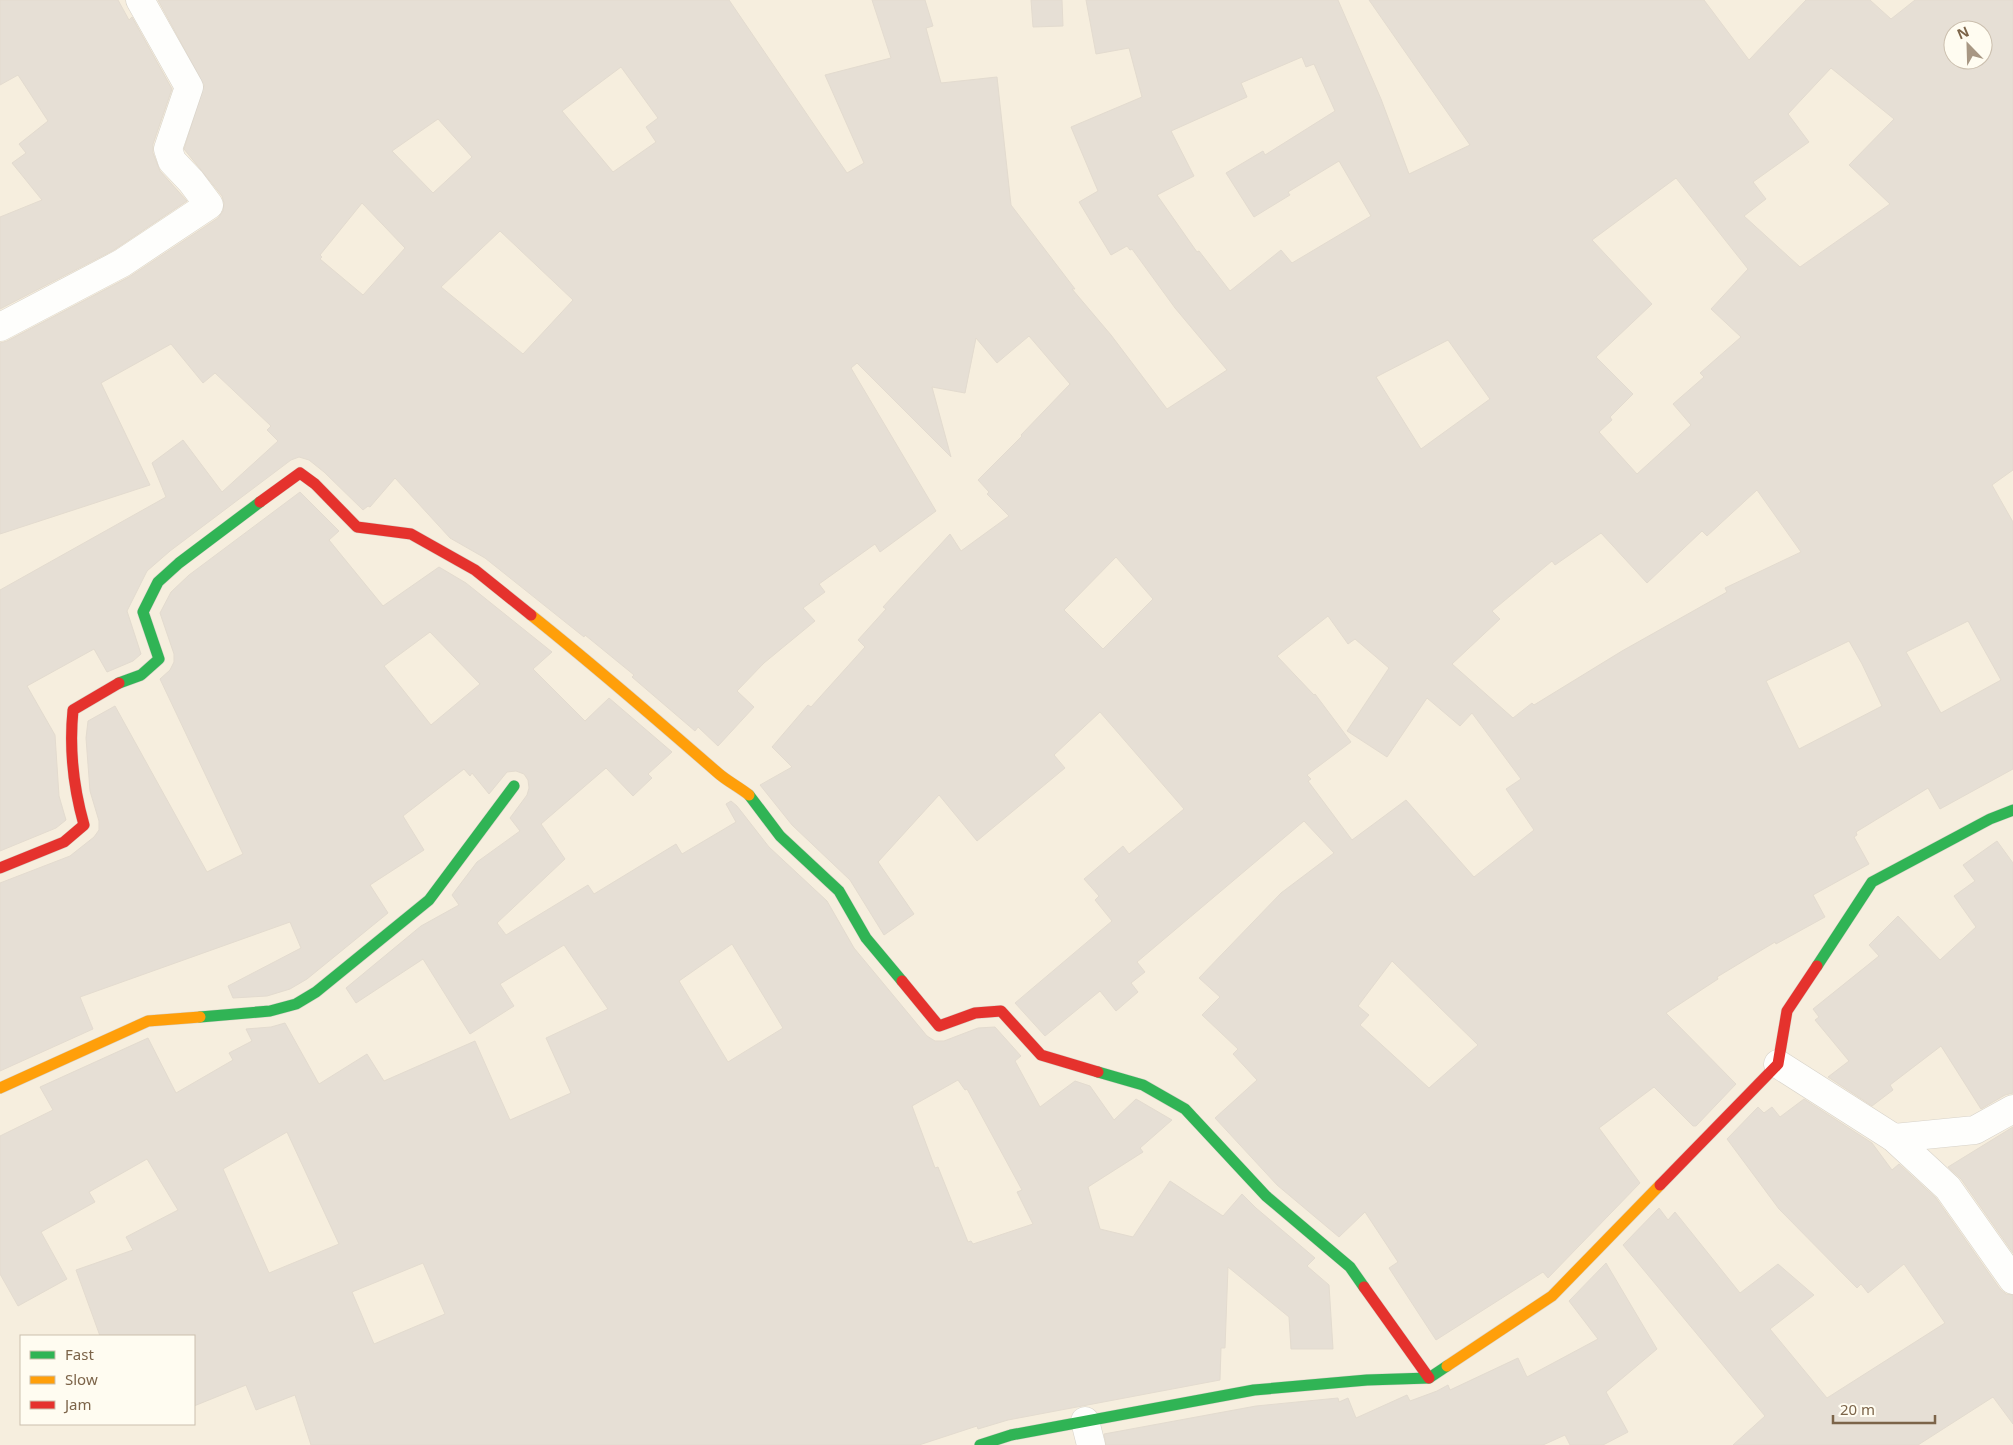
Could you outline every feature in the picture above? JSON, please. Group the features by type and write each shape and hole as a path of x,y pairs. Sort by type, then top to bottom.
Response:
{"street":[{"path":"0,327 122,263 209,205 191,181 172,161 168,149 189,87 140,0"},
{"path":"0,868 64,842 84,826 75,794 70,738 73,710 115,685 141,675 159,659 143,612 158,582 179,563 300,473 316,484 357,528 411,534 474,570 600,670 720,774 748,794 780,836 839,891 866,938 939,1026 976,1013 1001,1011 1041,1055 1143,1085 1184,1109 1266,1196 1350,1267 1429,1378"},
{"path":"0,1088 148,1021 270,1011 296,1004 316,992 429,900 514,786"},
{"path":"980,1445 1011,1435 1088,1433 1254,1390 1367,1380 1429,1378 1552,1296 1778,1064 1787,1011 1872,882 1990,819 2013,810"},
{"path":"1778,1064 1894,1138 1948,1188 2013,1280"},
{"path":"1894,1138 1975,1130 2013,1109"}],"shaded area":[{"path":"0,0 2013,0 2013,1445 0,1445"}],"building":[{"path":"0,0 118,0 129,20 132,17 172,89 153,144 153,153 160,171 187,201 114,250 0,309 0,217 42,200 12,163 26,153 19,144 48,121 18,75 0,85"},
{"path":"158,0 729,0 847,173 864,163 825,75 891,58 872,0 925,0 933,26 926,28 941,83 997,77 1011,205 1075,289 1072,289 1111,335 1167,409 1227,370 1175,308 1132,249 1130,250 1127,246 1111,255 1079,202 1098,191 1071,127 1142,97 1129,48 1096,54 1086,0 1338,0 1381,99 1409,174 1470,145 1369,0 1704,0 1749,60 1806,0 1870,0 1891,19 1915,0 2013,0 2013,470 1992,485 2013,522 2013,769 1940,809 1928,788 1856,832 1857,835 1854,837 1869,864 1813,895 1825,917 1776,944 1775,942 1717,977 1718,979 1666,1013 1736,1084 1696,1126 1693,1126 1654,1087 1599,1128 1640,1183 1548,1278 1543,1272 1436,1340 1389,1268 1398,1262 1365,1212 1339,1237 1277,1185 1215,1118 1257,1080 1233,1054 1238,1049 1202,1015 1220,997 1199,978 1281,893 1334,853 1304,821 1137,962 1145,972 1131,983 1138,992 1116,1011 1100,991 1045,1036 1015,1003 1112,921 1095,900 1099,896 1084,879 1123,846 1129,854 1184,809 1100,712 1054,755 1065,768 977,841 939,795 878,862 914,914 884,935 850,880 792,825 760,785 792,767 772,747 808,705 811,707 865,647 858,640 886,609 883,607 950,534 961,551 1009,516 987,494 989,492 978,480 1070,384 1029,336 997,363 976,338 965,393 932,387 951,457 857,363 851,368 936,511 880,552 875,544 819,584 825,592 803,608 815,621 764,663 737,691 754,707 718,746 698,727 695,731 632,677 634,675 585,635 584,637 485,558 450,538 395,478 370,507 368,506 363,510 324,472 309,460 299,457 291,460 170,551 147,571 127,611 141,654 133,661 107,672 94,649 27,686 55,735 59,796 66,820 56,828 0,851 0,590 166,497 152,463 183,440 222,492 278,441 267,430 271,426 215,373 203,383 171,344 101,383 150,485 0,534 0,343 129,277 218,218 223,211 224,203 222,196 184,149 204,85","holes":["1302,57 1306,67 1314,64 1335,111 1265,155 1263,151 1226,173 1254,217 1290,195 1288,192 1339,161 1371,216 1292,263 1281,250 1230,291 1199,251 1197,252 1157,195 1194,176 1171,131 1247,97 1241,83","621,67 658,118 646,127 656,142 613,172 562,111","1831,68 1894,119 1849,165 1890,204 1800,267 1744,216 1766,199 1753,182 1809,142 1788,114","438,119 472,157 433,193 392,151","1676,178 1748,269 1711,309 1741,337 1700,373 1704,377 1673,404 1691,425 1637,474 1599,432 1612,420 1610,417 1633,394 1596,357 1652,304 1592,240","362,203 405,248 363,295 320,259 322,257 320,255","500,231 573,300 523,354 441,287","1448,340 1490,399 1421,449 1376,377","1757,490 1801,552 1725,588 1727,592 1622,651 1534,705 1532,703 1513,718 1452,664 1500,619 1492,611 1552,561 1555,565 1601,533 1647,583 1702,531 1707,536","1116,557 1153,599 1103,649 1064,610","1328,616 1348,644 1355,639 1389,668 1347,731 1387,757 1427,698 1460,726 1472,713 1521,779 1506,789 1534,830 1474,877 1406,800 1352,840 1308,781 1311,779 1307,775 1351,742 1314,695 1277,656","1968,621 2001,680 1941,713 1906,652","1849,641 1882,706 1799,749 1766,681","1392,961 1478,1045 1429,1088 1360,1025 1369,1015 1358,1006"]},
{"path":"1031,0 1062,0 1063,26 1033,27"},
{"path":"300,492 339,531 329,540 383,606 439,567 466,583 552,652 533,669 585,721 609,698 672,752 648,774 652,778 633,796 606,768 541,824 565,859 497,923 506,935 588,885 594,894 676,844 682,854 736,822 726,804 731,801 769,847 827,901 854,948 927,1036 935,1041 944,1041 978,1028 995,1027 1021,1056 1015,1061 1040,1107 1075,1081 1090,1086 1114,1120 1136,1099 1172,1120 1140,1148 1143,1152 1088,1187 1100,1229 1133,1237 1170,1181 1223,1216 1242,1194 1315,1258 1307,1266 1329,1285 1333,1349 1291,1349 1289,1317 1228,1267 1225,1348 1221,1348 1220,1380 1008,1420 978,1429 977,1426 919,1445 311,1445 295,1395 256,1410 246,1385 195,1406 195,1335 100,1335 76,1270 133,1250 126,1237 178,1210 147,1159 89,1192 95,1202 41,1232 67,1279 18,1306 0,1274 0,1136 53,1110 40,1087 148,1038 176,1093 233,1060 229,1053 252,1041 246,1029 271,1027 285,1023 319,1084 367,1054 384,1081 475,1041 510,1120 571,1093 546,1038 608,1009 564,945 500,984 514,1006 470,1034 423,959 356,1003 346,988 421,926 459,905 452,895 477,862 520,831 510,818 527,795 529,788 528,780 524,774 516,771 507,772 489,794 472,773 470,776 464,769 403,816 424,850 370,885 388,913 307,979 290,989 267,996 233,998 228,986 301,948 290,922 80,997 93,1029 0,1071 0,883 70,856 94,837 99,830 99,821 90,791 86,738 88,721 115,706 207,872 243,854 160,679 170,670 174,662 174,654 160,613 171,592 189,575","holes":["430,632 480,684 431,725 384,666","732,944 783,1028 728,1062 679,981","958,1080 965,1090 967,1089 1022,1190 1017,1192 1033,1224 973,1244 971,1241 968,1242 938,1167 935,1168 912,1106","287,1132 339,1244 269,1273 223,1169","423,1263 445,1314 374,1344 352,1292"]},
{"path":"1997,841 2013,863 2013,1093 2005,1095 1981,1109 1941,1046 1890,1085 1893,1090 1872,1106 1828,1077 1849,1061 1815,1020 1819,1017 1813,1009 1879,956 1869,945 1898,916 1940,960 1976,927 1954,896 1975,881 1963,865"},
{"path":"1804,1099 1872,1143 1892,1170 1899,1164 1936,1198 2000,1289 2006,1294 2013,1295 2013,1424 1993,1397 1918,1445 1733,1445 1765,1416 1623,1245 1659,1208 1668,1220 1675,1212 1740,1293 1778,1264 1814,1295 1770,1329 1827,1398 1945,1323 1904,1264 1868,1293 1861,1284 1857,1288 1779,1209 1727,1139 1758,1107 1764,1113 1772,1107 1780,1117"},
{"path":"2013,1127 2013,1253 1961,1179 1948,1167"},
{"path":"1606,1263 1657,1349 1606,1392 1628,1432 1603,1445 1570,1445 1565,1435 1543,1445 1106,1445 1104,1434 1256,1406 1338,1398 1339,1402 1348,1398 1356,1418 1407,1395 1410,1401 1448,1385 1450,1390 1518,1358 1527,1377 1598,1339 1569,1301"}],"traffic: fast":[{"path":"119,683 141,675 159,659 143,612 158,582 179,563 260,502"},
{"path":"200,1017 270,1011 296,1004 316,992 429,900 514,786"},
{"path":"749,795 780,836 839,891 866,938 902,981"},
{"path":"1817,966 1872,882 1990,819 2013,810"},
{"path":"1098,1072 1143,1085 1185,1109 1266,1196 1350,1267 1364,1287"},
{"path":"980,1445 1011,1435 1254,1390 1367,1380 1429,1378 1447,1366"}],"traffic: slow":[{"path":"531,615 722,776 749,795"},
{"path":"0,1088 148,1021 200,1017"},
{"path":"1447,1366 1552,1296 1660,1185"}],"traffic: jam":[{"path":"260,502 300,473 315,484 357,527 411,534 475,570 531,615"},
{"path":"0,868 64,842 84,825 73,768 71,739 73,710 119,683"},
{"path":"1660,1185 1778,1064 1787,1011 1817,966"},
{"path":"902,981 939,1026 975,1013 1001,1011 1041,1055 1098,1072"},
{"path":"1364,1287 1429,1378"}]}
